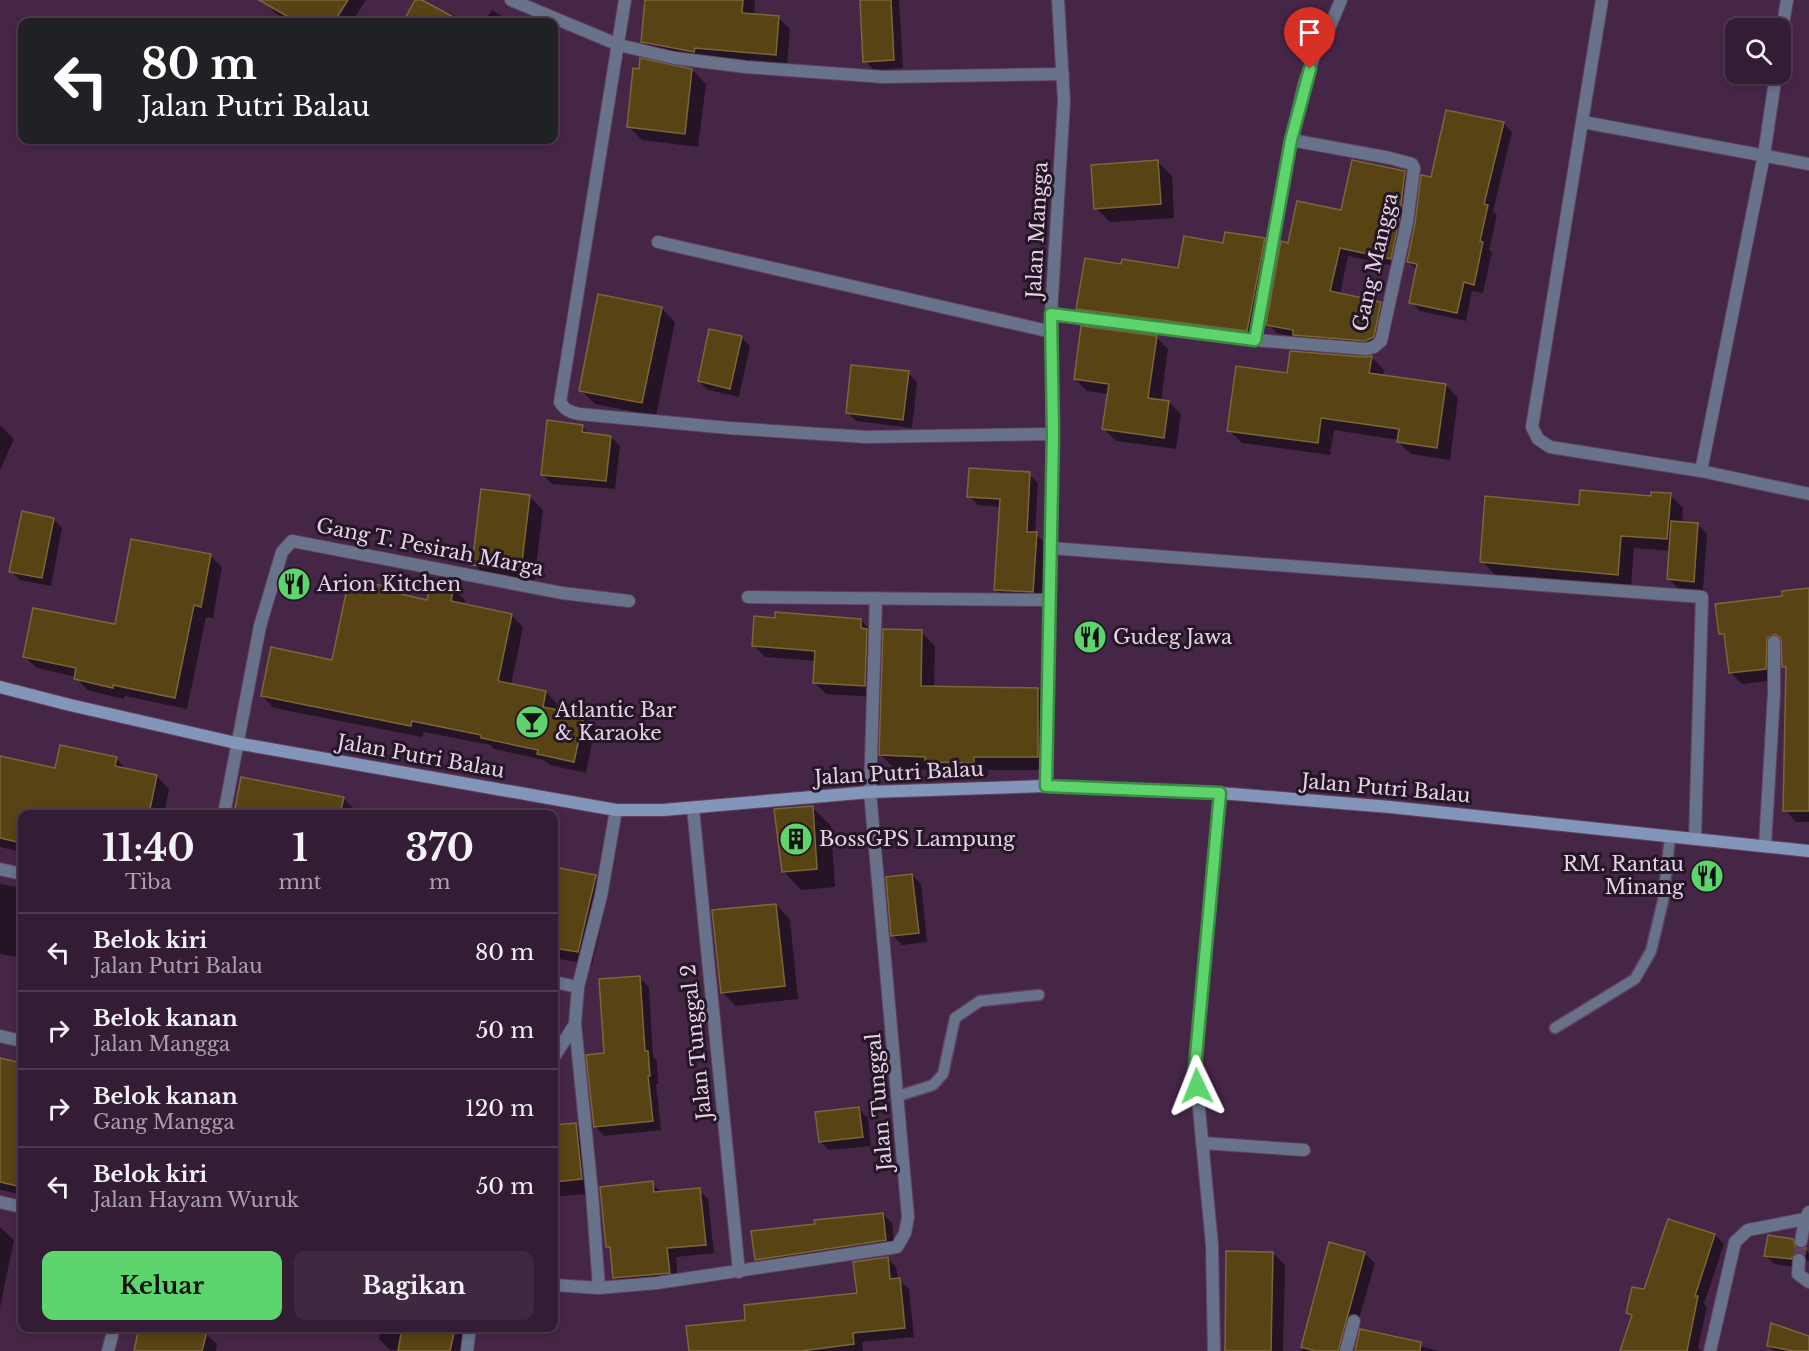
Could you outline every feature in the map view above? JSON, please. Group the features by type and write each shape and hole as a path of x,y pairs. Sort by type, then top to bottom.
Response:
{"main road":[{"name":"Jalan Putri Balau","path":"0,687 236,743 616,810 693,808 870,792 1046,786 1220,793 1390,807 1809,851"}],"street":[{"path":"511,0 554,18"},
{"path":"625,0 560,402 563,407 569,412 579,414 855,436 1053,434"},
{"name":"Jalan Mangga","path":"1046,786 1053,434 1051,314 1064,101 1058,0"},
{"path":"1255,340 1291,140 1304,84 1315,53 1328,31 1341,0"},
{"path":"1602,0 1532,427 1538,439 1550,447 1701,471 1809,494"},
{"path":"1784,18 1787,0"},
{"path":"558,20 619,45 674,57 746,67 884,77 1063,74"},
{"path":"1701,471 1764,155 1775,84"},
{"path":"1583,122 1809,164"},
{"name":"Gang Mangga","path":"1051,314 1255,340 1366,349 1381,341 1407,222 1414,173 1412,164 1291,140"},
{"path":"658,242 1052,332"},
{"name":"Gang T. Pesirah Marga","path":"236,743 271,584 282,552 292,541 562,593 629,602"},
{"path":"1050,548 1702,597 1695,839"},
{"path":"748,597 1049,600"},
{"name":"Jalan Tunggal","path":"739,1272 897,1247 905,1233 908,1217 870,792 876,598"},
{"path":"1765,846 1774,642"},
{"path":"225,810 236,743"},
{"path":"1214,1351 1212,1245 1195,1067 1220,793"},
{"name":"Jalan Tunggal 2","path":"693,808 739,1272"},
{"path":"599,1288 575,1024 578,987 601,896 616,810"},
{"path":"0,869 18,873"},
{"path":"558,983 578,987"},
{"path":"558,1051 575,1024"},
{"path":"0,1036 18,1040"},
{"path":"1202,1143 1304,1150"},
{"path":"0,1202 18,1206"},
{"path":"1710,1351 1735,1242 1748,1230 1807,1216 1801,1241"},
{"path":"1799,1260 1798,1274 1809,1282"},
{"path":"558,1286 599,1288 739,1272"},
{"path":"1346,1351 1354,1321"},
{"path":"108,1351 113,1332"},
{"path":"467,1351 469,1332"}],"lane":[{"path":"1555,1028 1635,979 1651,951 1663,901 1670,837"},
{"path":"898,1096 933,1085 943,1074 955,1018 980,1001 1039,995"}],"building":[{"path":"259,0 348,0 337,18 290,18"},
{"path":"415,0 422,0 456,18 405,18"},
{"path":"645,0 743,0 742,13 779,16 776,55 695,48 694,52 641,42"},
{"path":"860,0 891,0 894,60 863,62"},
{"path":"640,58 692,69 685,134 627,127 633,68 639,69"},
{"path":"1446,110 1504,122 1484,204 1488,205 1474,285 1464,282 1457,313 1409,303 1417,264 1407,262 1415,224 1421,175 1431,177"},
{"path":"1158,160 1161,204 1094,209 1091,165"},
{"path":"1352,160 1405,171 1399,221 1391,259 1340,248 1330,291 1381,302 1374,337 1365,341 1293,335 1293,330 1266,325 1281,241 1288,243 1297,201 1341,210"},
{"path":"1225,232 1265,238 1247,331 1076,309 1085,258 1121,264 1122,259 1178,268 1184,236 1223,243"},
{"path":"598,294 662,307 642,403 579,391"},
{"path":"1081,326 1157,336 1148,398 1169,401 1164,438 1102,429 1109,384 1074,379"},
{"path":"709,329 742,336 730,389 698,381"},
{"path":"1290,351 1372,356 1369,373 1446,384 1437,448 1397,442 1399,429 1321,418 1318,443 1227,431 1236,366 1287,373"},
{"path":"851,365 909,371 903,420 846,413"},
{"path":"547,420 583,425 582,432 611,436 606,481 541,475"},
{"path":"969,468 1030,472 1027,532 1037,532 1033,592 994,590 1000,499 967,497"},
{"path":"481,489 530,495 521,570 472,565"},
{"path":"1580,490 1651,496 1651,492 1671,493 1667,539 1621,536 1618,575 1480,562 1485,496 1579,505"},
{"path":"22,511 54,518 42,578 9,572"},
{"path":"1671,521 1698,523 1694,582 1667,579"},
{"path":"131,539 211,554 201,607 194,605 175,698 74,679 76,668 23,657 33,608 115,624"},
{"path":"349,579 389,587 388,591 427,600 431,582 454,587 451,601 512,614 498,681 546,691 543,707 584,715 574,762 537,754 538,750 481,738 481,735 412,721 411,726 261,696 271,647 332,660"},
{"path":"1809,588 1809,811 1783,811 1786,667 1782,667 1781,638 1775,634 1767,638 1766,669 1729,673 1724,634 1719,634 1715,604 1782,596 1782,591"},
{"path":"775,612 861,619 861,628 867,629 865,686 813,683 815,651 752,646 754,616 775,618"},
{"path":"883,629 922,630 921,686 1038,688 1038,757 974,757 974,763 925,762 925,757 879,755"},
{"path":"60,745 117,757 115,766 157,775 150,810 18,810 18,842 0,838 0,756 55,768"},
{"path":"241,777 344,797 341,810 235,810"},
{"name":"BossGPS Lampung","path":"813,806 817,869 782,872 774,809"},
{"path":"558,868 596,875 578,952 558,949"},
{"path":"912,874 919,933 891,936 886,877"},
{"path":"776,904 785,986 721,993 712,910"},
{"path":"640,976 653,1121 594,1127 586,1055 604,1053 599,979"},
{"path":"0,1058 18,1062 18,1186 0,1182"},
{"path":"859,1107 863,1137 819,1142 815,1112"},
{"path":"576,1123 582,1179 558,1182 558,1125"},
{"path":"653,1181 654,1192 700,1188 706,1245 667,1248 670,1273 613,1278 610,1247 606,1247 600,1187"},
{"path":"883,1213 886,1240 755,1260 751,1231 815,1224 814,1220"},
{"path":"1668,1219 1715,1234 1695,1296 1698,1296 1687,1351 1620,1351 1632,1315 1626,1313 1632,1287 1644,1289"},
{"path":"1768,1235 1793,1239 1796,1248 1806,1248 1805,1254 1796,1252 1791,1259 1764,1256"},
{"path":"1329,1242 1365,1252 1338,1351 1315,1351 1301,1347"},
{"path":"1226,1251 1273,1252 1271,1351 1225,1351"},
{"path":"888,1257 890,1279 900,1278 905,1328 853,1333 854,1344 801,1351 689,1351 686,1326 745,1320 744,1305 857,1293 853,1262"},
{"path":"1771,1323 1809,1336 1809,1351 1793,1351 1767,1346"},
{"path":"1360,1329 1421,1342 1420,1351 1355,1351"},
{"path":"138,1332 207,1332 202,1351 134,1351"},
{"path":"401,1332 454,1332 450,1351 398,1351"}],"tunnel":[{"path":"1799,1260 1801,1241"}],"place":[{"name":"Arion Kitchen","path":"294,584"},
{"name":"Gudeg Jawa","path":"1090,637"},
{"name":"Atlantic Bar & Karaoke","path":"532,722"},
{"name":"BossGPS Lampung","path":"796,839"},
{"name":"RM. Rantau Minang","path":"1707,876"}],"route":[{"path":"1197,1086 1195,1067 1220,793 1046,786 1053,434 1051,314 1255,340 1291,140 1304,84 1310,69"}]}
